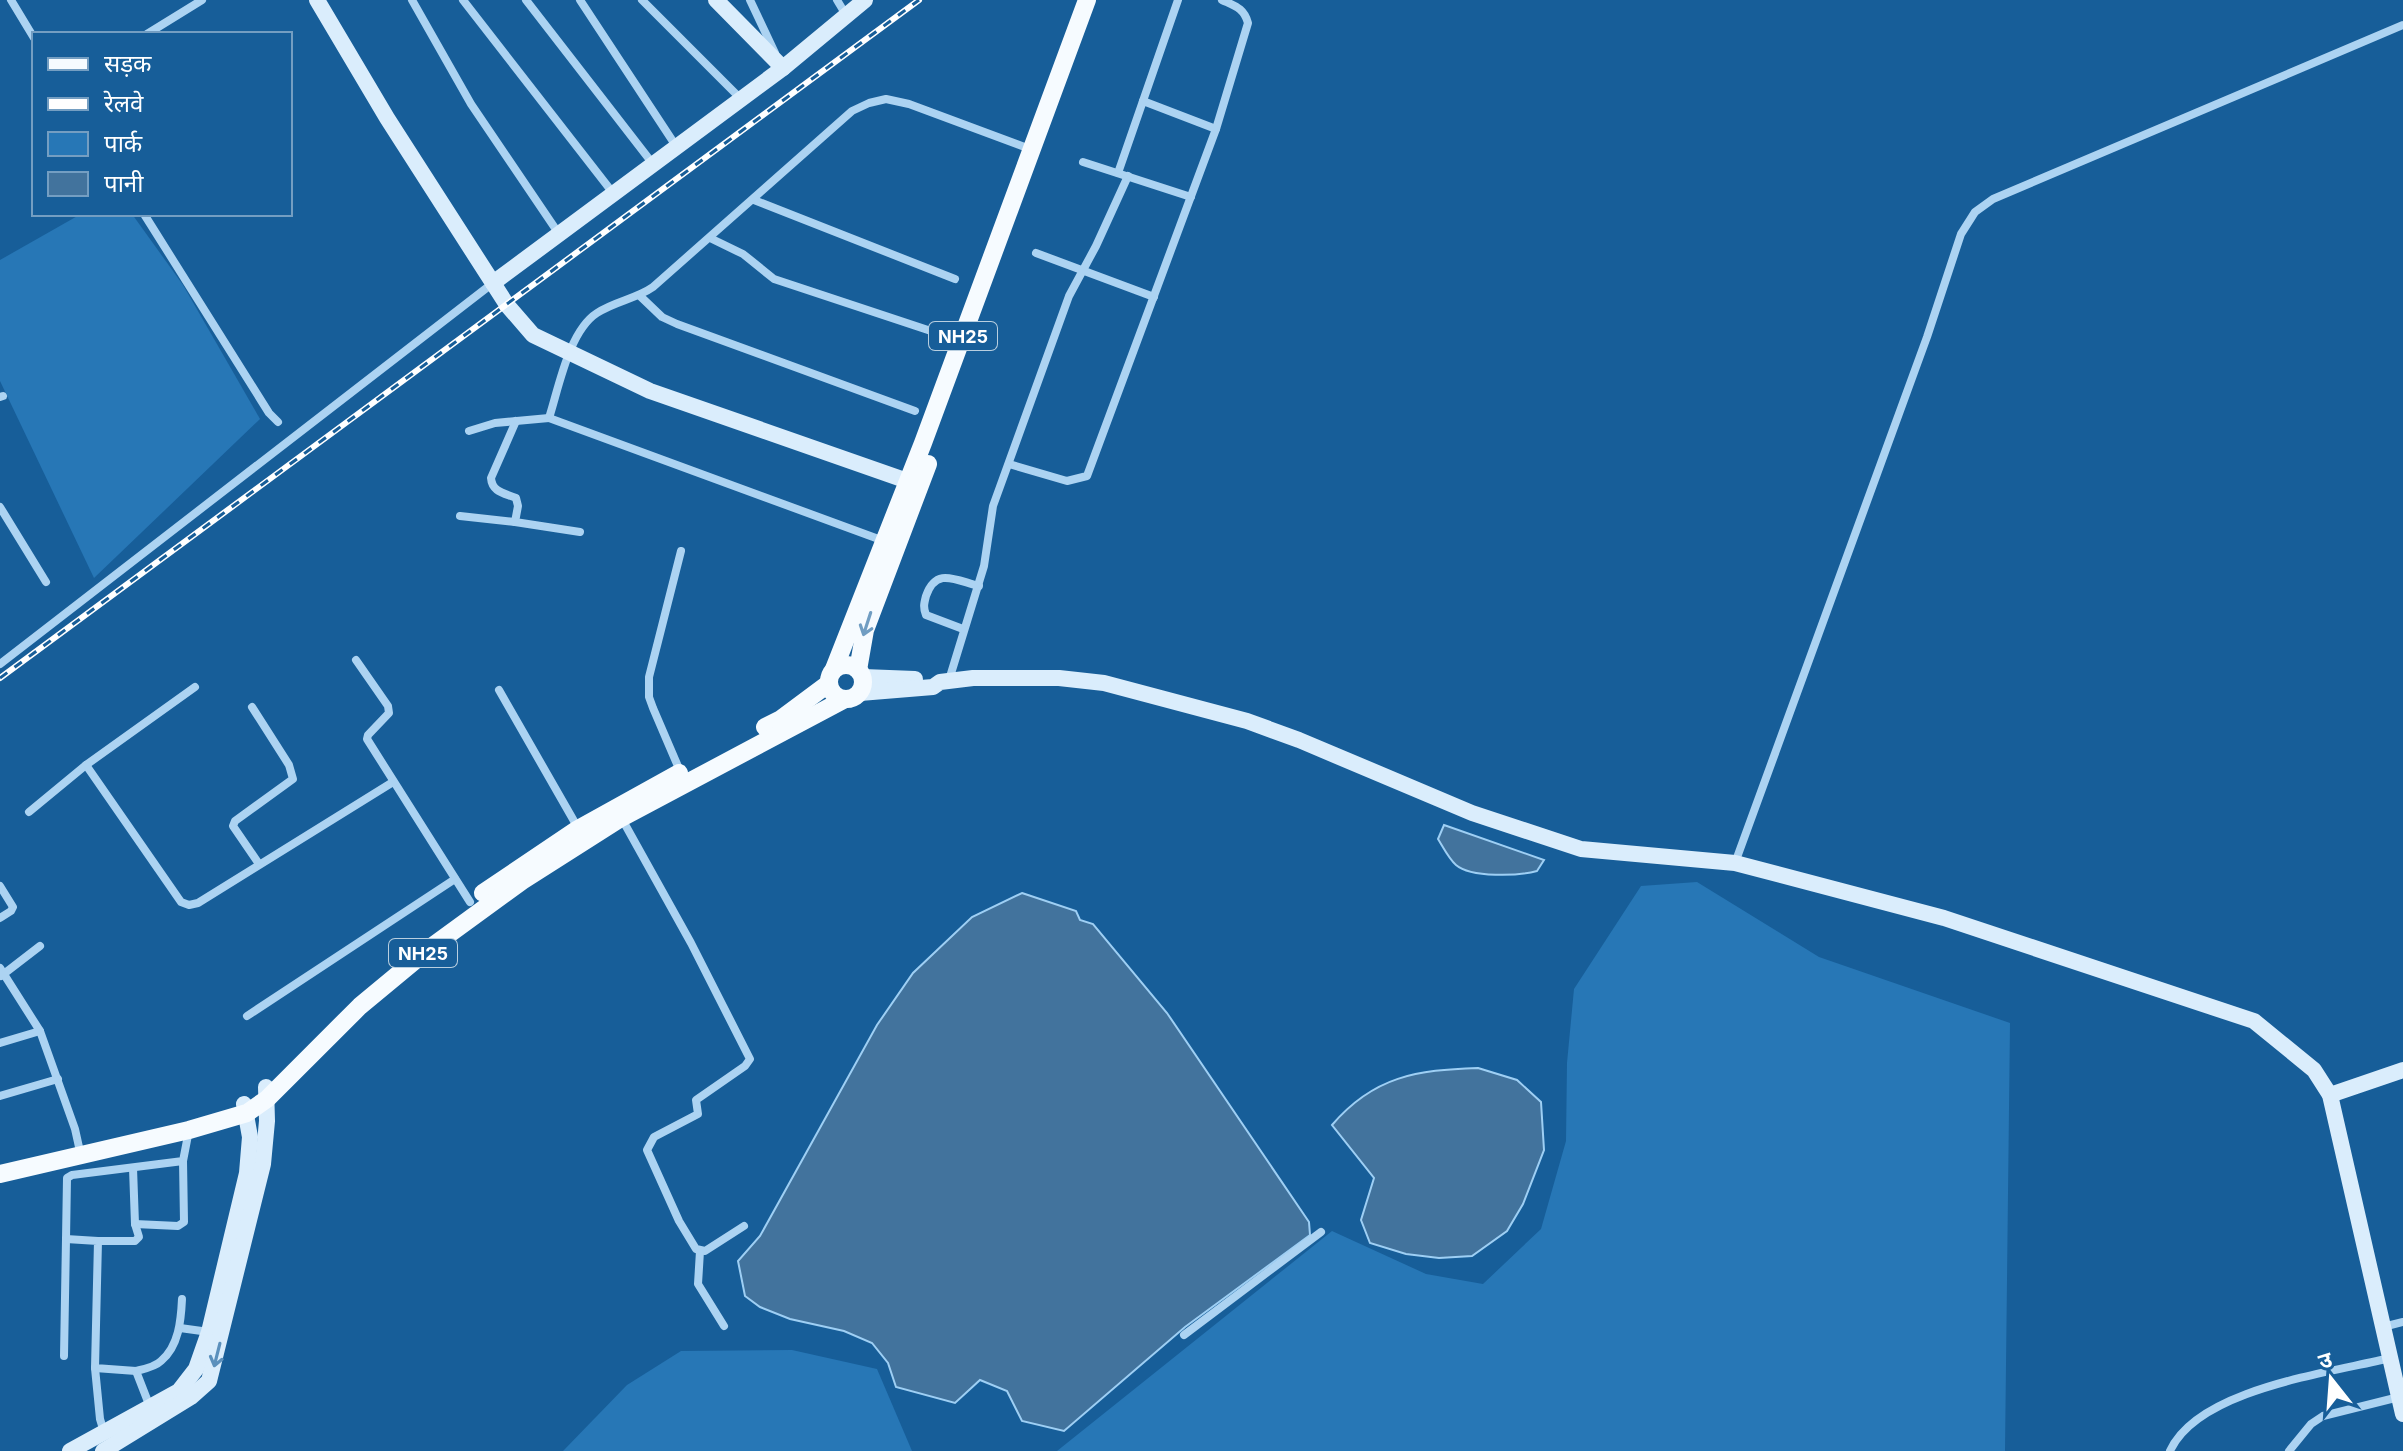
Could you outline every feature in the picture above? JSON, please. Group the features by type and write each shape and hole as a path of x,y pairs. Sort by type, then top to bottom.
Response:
{"main road":[{"name":"NH25","path":"0,1163 189,1130 246,1108 267,1093 360,1006 430,948 522,881 621,818 857,685 865,630 914,483 1031,149 1087,0"},
{"name":"NH25","path":"267,1093 361,990 470,902 578,829 781,719 831,677 884,541 914,483 1100,0"},
{"path":"841,665 851,665 857,685 837,697 831,677 841,665"},
{"name":"NH25","path":"0,1174 246,1108"}],"street":[{"path":"11,0 32,35"},
{"path":"150,32 202,0"},
{"path":"317,0 387,118 507,305 533,335 650,391 914,483"},
{"path":"412,0 471,104 559,234"},
{"path":"463,0 613,193"},
{"path":"526,0 653,164"},
{"path":"580,0 676,146"},
{"path":"642,0 740,98"},
{"path":"716,0 783,68"},
{"path":"750,0 783,68"},
{"path":"0,664 493,283 783,68 842,7 865,0"},
{"path":"1118,173 1178,0"},
{"path":"1009,464 1067,481 1087,476 1216,129 1248,23 1241,8 1222,0"},
{"path":"1735,863 1927,337 1961,234 1975,212 1993,199 2403,25"},
{"path":"549,418 583,324 599,312 640,296 754,200 852,111 886,99 909,104 1031,149"},
{"path":"1143,101 1216,129"},
{"path":"1083,162 1191,197"},
{"path":"944,682 979,586 993,506 1069,296 1128,176"},
{"path":"754,200 955,279"},
{"path":"145,216 269,413 278,422"},
{"path":"710,238 743,254 774,279 934,332"},
{"path":"1036,253 1154,297"},
{"path":"640,296 662,317 677,324 915,411"},
{"path":"469,431 495,423 549,418 884,541"},
{"path":"515,522 516,498 495,490 491,478 516,421"},
{"path":"0,507 46,582"},
{"path":"460,516 580,532"},
{"path":"680,772 649,697 649,677 681,551"},
{"path":"963,629 926,615 924,606 930,585 943,577 979,586"},
{"path":"356,660 388,706 388,716 367,739 470,902"},
{"path":"857,685 973,678 1059,678 1104,683 1247,721 1472,813 1581,849 1735,863 1944,918 2254,1021 2314,1070 2330,1095 2403,1414"},
{"path":"29,812 86,765 195,687"},
{"path":"499,690 578,829"},
{"path":"252,707 289,765 293,779 235,821 233,826 259,864"},
{"path":"86,765 181,902 189,905 198,903 393,782"},
{"path":"621,818 691,943 750,1059 745,1066 696,1100 698,1114 654,1137 647,1150 679,1221 700,1251 698,1284 724,1326"},
{"path":"247,1016 455,879"},
{"path":"0,886 13,907 0,918"},
{"path":"40,946 1,973 40,1031 80,1151"},
{"path":"0,1043 40,1031"},
{"path":"2330,1095 2403,1070"},
{"path":"0,1096 58,1079"},
{"path":"70,1451 108,1445 191,1397 209,1381 263,1164 267,1093"},
{"path":"108,1445 150,1408 179,1391 196,1369 209,1332 247,1173 250,1137 246,1108"},
{"path":"135,1224 178,1226 184,1222 183,1161 189,1130"},
{"path":"64,1356 67,1178 183,1161"},
{"path":"66,1239 135,1241 139,1237 135,1224 133,1168"},
{"path":"700,1251 705,1251 744,1226"},
{"path":"1184,1335 1321,1232"},
{"path":"98,1241 95,1368 100,1419 108,1445"},
{"path":"95,1368 136,1371 160,1363 170,1351 180,1328 182,1299"},
{"path":"2383,1327 2403,1322"},
{"path":"180,1328 209,1332"},
{"path":"2170,1451 2184,1431 2231,1399 2253,1390 2391,1358"},
{"path":"136,1371 150,1408"},
{"path":"2289,1451 2311,1424 2323,1416 2401,1396"}],"green space":[{"path":"77,216 133,216 183,285 260,419 94,578 0,381 0,260"},
{"path":"1697,882 1819,957 2010,1023 2005,1451 1057,1451 1332,1231 1426,1274 1483,1284 1541,1229 1566,1141 1567,1063 1574,989 1641,886"},
{"path":"792,1350 877,1369 912,1451 563,1451 627,1385 681,1351"}],"water":[{"path":"1444,825 1544,860 1537,871 1519,874 1483,874 1463,869 1451,860 1438,839"},
{"path":"1022,893 1076,911 1080,920 1093,924 1167,1013 1309,1222 1310,1235 1185,1327 1064,1431 1022,1421 1007,1391 980,1380 955,1403 896,1387 888,1363 872,1343 844,1331 790,1319 760,1307 745,1296 738,1261 760,1236 877,1025 913,973 972,917"},
{"path":"1478,1068 1517,1080 1541,1102 1544,1150 1523,1204 1507,1231 1472,1256 1439,1258 1406,1254 1370,1243 1361,1220 1374,1178 1332,1125 1364,1096 1398,1079 1435,1071"}],"railway":[{"path":"0,678 919,0"}]}
